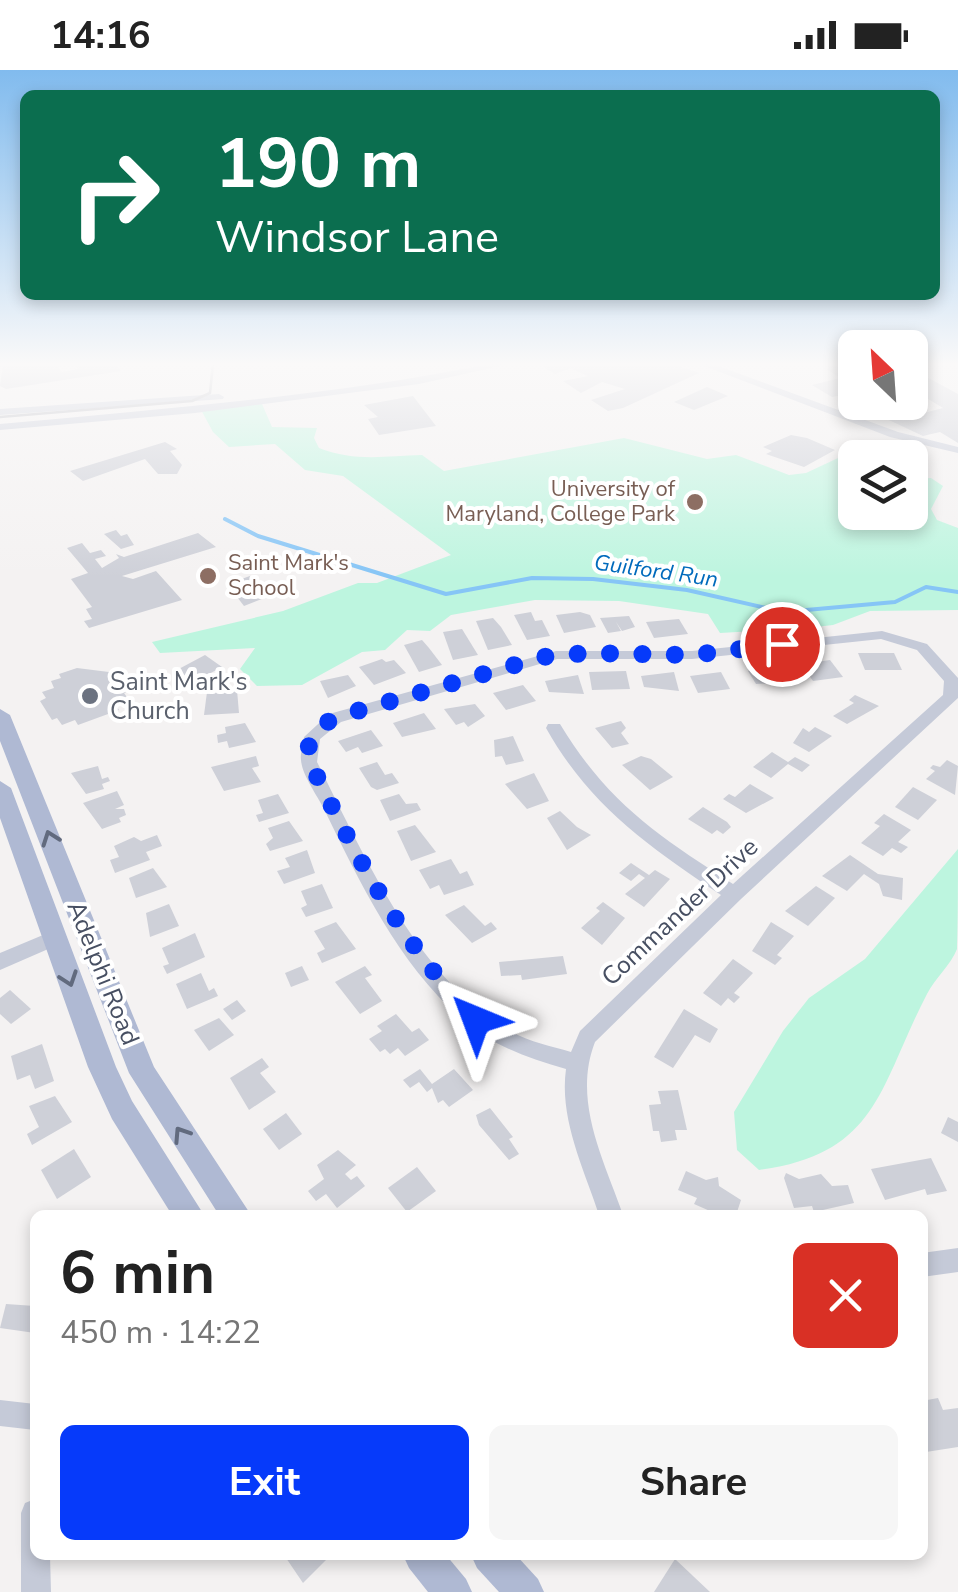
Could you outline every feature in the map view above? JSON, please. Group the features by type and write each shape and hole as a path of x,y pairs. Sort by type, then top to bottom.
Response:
{"main road":[{"name":"Adelphi Road","path":"0,716 130,1045 164,1108 233,1210"},
{"name":"Adelphi Road","path":"2,800 112,1090 187,1210"},
{"path":"426,1560 453,1592"},
{"path":"495,1560 525,1592"}],"street":[{"path":"894,435 958,450"},
{"name":"Commander Drive","path":"874,635 910,641 933,656 954,686 947,700 734,894 598,1023 575,1062 520,1046 487,1027 419,956 386,906 310,762 308,746 318,730 340,716 542,657 708,654 874,635"},
{"path":"554,728 576,768 598,793 734,894"},
{"path":"0,962 55,938"},
{"path":"575,1062 574,1092 610,1210"},
{"path":"928,1264 958,1260"},
{"path":"0,1413 30,1416"},
{"path":"36,1560 36,1592"}],"green space":[{"path":"216,435 315,435 319,448 332,452 357,457 422,455 444,471 624,438 707,459 736,455 789,475 806,473 838,458 838,530 928,530 931,478 943,486 931,509 937,520 958,528 958,610 870,611 833,625 797,629 794,621 772,630 720,633 708,614 619,601 535,600 451,615 430,631 407,630 385,650 362,652 302,685 257,686 240,669 255,648 160,653 152,642 283,611 358,583 377,583 451,555 343,476 305,470 275,444 229,447"},
{"path":"958,849 957,949 927,994 870,1110 852,1132 829,1149 799,1162 759,1170 737,1150 734,1112 783,1031 809,998 865,959"}],"building":[{"path":"791,435 835,450 804,467 766,454 772,451 763,447"},
{"path":"165,442 177,449 170,451 182,465 177,474 158,474 145,459 83,481 70,471"},
{"path":"116,530 121,536 127,534 134,545 121,549 104,534"},
{"path":"198,533 216,547 122,576 133,579 156,571 182,600 89,628 84,621 92,619 86,609 92,607 71,579 88,573 67,548 82,543 90,553 101,550 106,556 95,559 102,568 119,558 116,554 124,557"},
{"path":"250,576 258,584 252,587 267,597 244,606 227,584"},
{"path":"531,612 535,621 542,620 550,636 527,640 514,615"},
{"path":"556,615 590,615 596,627 564,633"},
{"path":"629,616 635,627 622,631 616,622 621,631 608,633 600,618"},
{"path":"493,618 512,645 488,650 476,621"},
{"path":"679,619 688,634 654,638 646,622"},
{"path":"462,629 478,655 453,660 443,632"},
{"path":"422,640 442,665 419,672 404,645"},
{"path":"858,653 894,653 902,670 865,670"},
{"path":"205,655 222,667 192,683 175,671"},
{"path":"382,659 394,660 406,673 374,685 359,667"},
{"path":"830,660 843,677 813,681 801,664"},
{"path":"778,664 789,682 756,684 748,671"},
{"path":"77,668 117,673 128,687 129,691 124,693 129,700 116,705 119,710 78,725 75,720 62,725 57,718 52,720 40,701 46,698 42,692 54,688 51,681 61,678 59,674"},
{"path":"626,671 630,689 592,690 589,672"},
{"path":"674,672 679,691 644,687 641,676"},
{"path":"721,672 730,689 698,693 690,676"},
{"path":"348,675 356,686 328,698 320,681"},
{"path":"578,675 584,694 549,692 545,681"},
{"path":"523,685 536,701 506,710 493,693"},
{"path":"237,690 239,713 204,715 207,692"},
{"path":"855,695 879,706 847,724 833,716 854,703 849,700"},
{"path":"475,704 485,716 468,727 464,722 456,725 444,709"},
{"path":"424,713 436,729 402,737 393,723"},
{"path":"621,721 626,728 621,733 629,744 612,748 595,728"},
{"path":"245,723 256,742 229,748 227,741 218,743 217,735 226,733 225,727"},
{"path":"815,727 832,736 809,752 793,743 803,728 809,732"},
{"path":"371,730 383,746 362,753 358,747 346,752 338,741"},
{"path":"513,736 524,761 506,765 502,756 495,757 494,740"},
{"path":"772,752 788,762 795,757 810,765 802,772 788,764 771,778 753,767"},
{"path":"256,756 259,766 252,768 261,782 224,791 211,767"},
{"path":"641,756 673,777 650,790 622,765"},
{"path":"947,760 958,766 955,795 926,779 935,771 930,768 933,765 940,767"},
{"path":"377,762 385,775 392,773 399,783 377,790 371,787 359,768"},
{"path":"98,766 102,779 108,777 110,781 102,784 104,789 86,794 71,773"},
{"path":"534,773 549,801 527,809 505,784"},
{"path":"750,784 774,798 746,813 723,799 729,794 735,797"},
{"path":"913,787 937,800 918,820 895,807"},
{"path":"117,791 124,805 115,809 124,809 126,815 119,818 121,822 102,829 83,803"},
{"path":"278,794 289,813 259,822 256,815 263,813 258,800"},
{"path":"399,794 406,804 417,803 421,810 390,821 380,800"},
{"path":"703,807 731,827 723,834 717,830 712,834 688,819"},
{"path":"560,811 591,835 567,850 547,818"},
{"path":"884,814 911,830 898,842 908,847 901,853 892,848 883,856 861,843 880,826 874,823"},
{"path":"289,821 303,841 270,851 266,844 273,838 268,828"},
{"path":"415,825 436,852 411,861 397,831"},
{"path":"157,835 162,846 146,852 150,860 115,873 110,860 119,857 114,846 134,837 141,841"},
{"path":"307,850 315,873 284,884 277,871 290,867 285,858"},
{"path":"850,855 878,874 903,878 902,900 883,896 879,884 864,874 847,891 822,876"},
{"path":"451,859 460,874 467,871 474,885 444,895 439,885 430,889 419,870"},
{"path":"631,863 649,875 655,870 670,879 644,907 625,894 645,878 639,874 631,881 619,873"},
{"path":"153,868 167,887 136,898 129,878"},
{"path":"322,884 333,908 306,917 301,908 307,905 301,891"},
{"path":"816,886 835,898 808,926 785,911"},
{"path":"603,902 625,918 602,945 581,928 600,911 596,908"},
{"path":"169,904 179,926 150,937 146,913"},
{"path":"464,905 485,926 491,922 497,929 472,943 445,915"},
{"path":"336,922 356,949 322,963 317,953 325,949 314,931"},
{"path":"771,922 794,936 777,955 782,958 775,965 752,951"},
{"path":"195,933 205,957 167,974 163,966 169,964 162,948"},
{"path":"563,956 567,974 522,980 521,975 501,976 499,962"},
{"path":"733,959 753,973 734,993 740,997 734,1003 728,998 721,1006 703,993"},
{"path":"302,966 309,980 291,987 285,973"},
{"path":"365,966 372,975 365,978 382,1001 360,1014 335,982"},
{"path":"201,973 209,991 214,988 218,996 187,1009 176,984"},
{"path":"10,990 31,1009 11,1024 0,1014 0,998"},
{"path":"237,1000 246,1011 232,1020 223,1009"},
{"path":"684,1009 718,1029 710,1043 695,1035 673,1068 654,1057"},
{"path":"396,1014 412,1032 419,1028 429,1040 405,1056 398,1048 390,1054 385,1049 380,1052 369,1039 382,1031 377,1026"},
{"path":"219,1018 234,1035 209,1051 194,1030"},
{"path":"42,1044 54,1081 35,1089 30,1075 17,1080 11,1056"},
{"path":"262,1058 269,1067 260,1073 276,1092 249,1110 230,1078"},
{"path":"420,1069 432,1084 454,1069 473,1090 449,1107 443,1100 438,1103 432,1088 427,1092 419,1082 410,1088 403,1080"},
{"path":"678,1090 687,1130 675,1130 677,1140 661,1142 659,1131 653,1131 649,1105 661,1104 658,1091"},
{"path":"55,1096 72,1122 32,1145 27,1134 39,1127 29,1106"},
{"path":"490,1108 513,1137 509,1139 519,1154 509,1160 479,1125 476,1115"},
{"path":"286,1113 302,1134 279,1150 263,1129"},
{"path":"948,1117 958,1122 958,1142 941,1133"},
{"path":"74,1149 91,1177 57,1199 41,1170"},
{"path":"338,1150 356,1165 345,1174 351,1180 357,1176 365,1186 337,1208 326,1194 316,1201 308,1191 324,1179 317,1165"},
{"path":"931,1158 947,1191 927,1195 925,1189 885,1200 871,1169"},
{"path":"417,1167 436,1191 405,1210 388,1188"},
{"path":"686,1171 706,1180 718,1177 719,1186 741,1200 738,1210 708,1210 694,1204 697,1198 678,1190"},
{"path":"786,1173 799,1179 821,1174 832,1186 848,1185 854,1203 823,1210 813,1210 812,1206 794,1208 784,1178"},
{"path":"6,1304 30,1306 30,1332 0,1328"},
{"path":"938,1398 943,1410 958,1408 958,1447 928,1452 928,1400"},
{"path":"287,1560 326,1560 303,1583"},
{"path":"676,1560 710,1592 654,1592"}],"waterway":[{"name":"Guilford Run","path":"225,519 258,536 446,594 532,578 593,579 687,590 784,612 895,602 926,587 958,592"}],"place":[{"name":"University of Maryland, College Park","path":"695,502"},
{"name":"Saint Mark's School","path":"208,576"},
{"name":"Saint Mark's Church","path":"90,696"}],"route":[{"path":"476,1020 419,956 386,906 310,762 308,746 314,734 340,716 542,657 576,653 692,655 782,644"}]}
